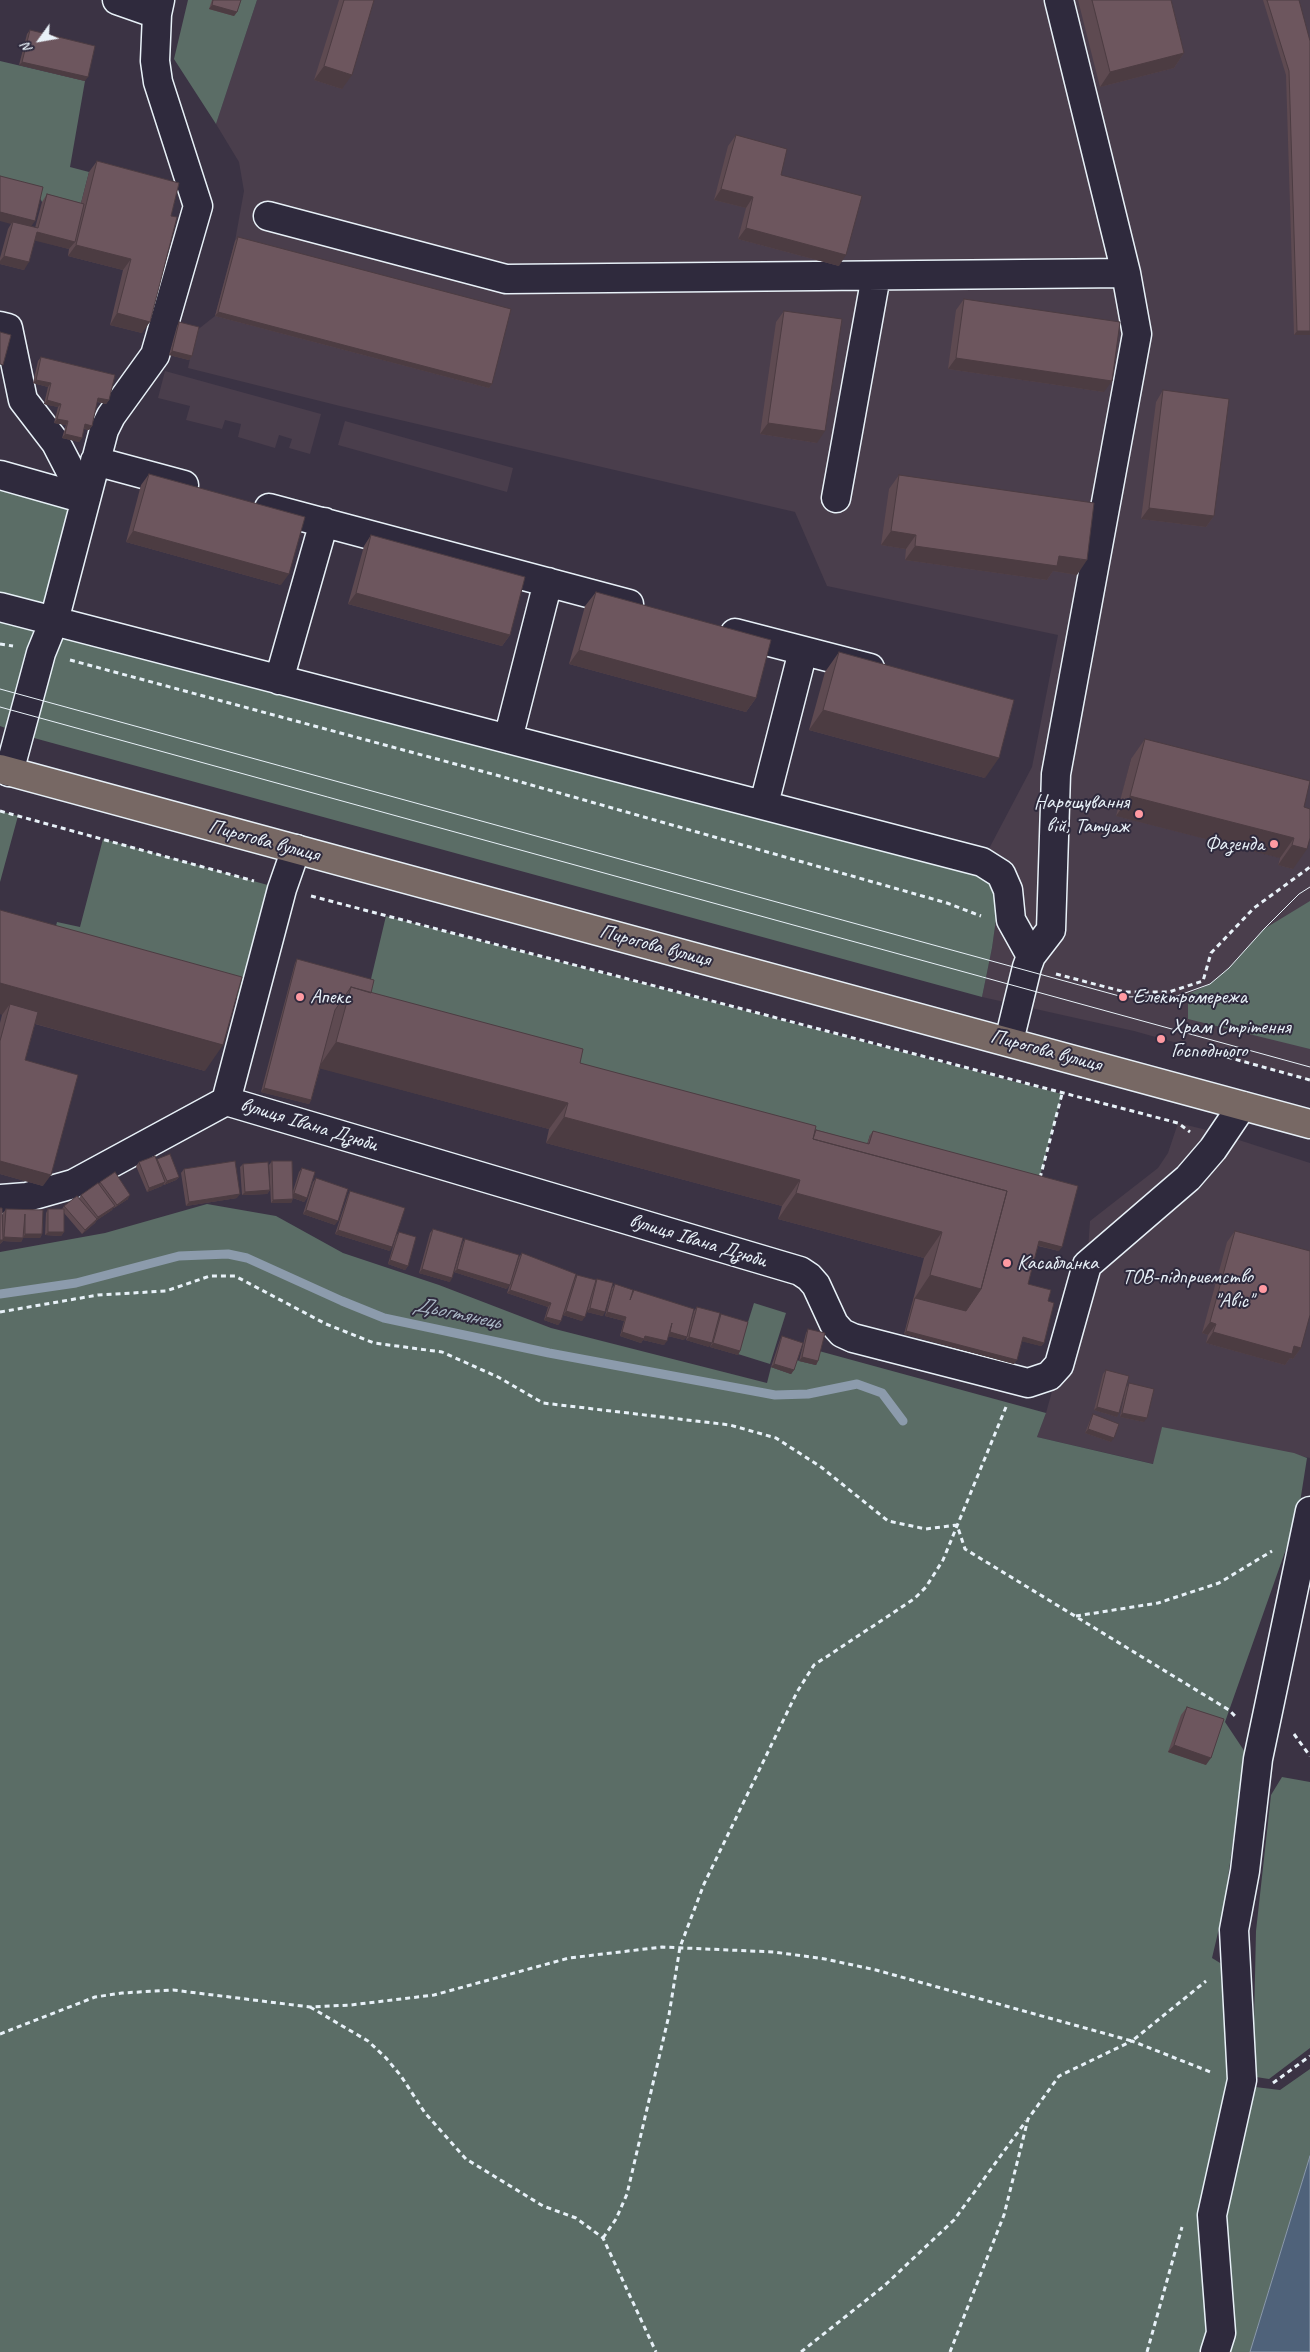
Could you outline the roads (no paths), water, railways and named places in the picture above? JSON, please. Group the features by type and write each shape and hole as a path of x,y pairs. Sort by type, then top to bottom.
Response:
{"main road":[{"name":"Пирогова вулиця","path":"5,770 1010,1041 1310,1124"}],"street":[{"path":"5,770 41,653 54,621 84,499 104,430 111,416 155,355 198,206 158,82 155,61 158,7 117,0"},
{"path":"1010,1041 1029,961 1051,930 1056,774 1137,334 1126,274 1059,0"},
{"path":"268,216 506,279 1126,274"},
{"path":"836,498 876,276"},
{"path":"0,326 8,328 23,400 56,443 84,499"},
{"path":"96,461 212,492"},
{"path":"0,475 84,499"},
{"path":"249,502 652,610"},
{"path":"279,680 324,522"},
{"path":"508,739 548,582"},
{"path":"0,607 982,862 1001,874 1008,890 1011,920 1029,961"},
{"path":"709,626 897,675"},
{"path":"764,804 803,651"},
{"path":"226,1101 282,889 296,849"},
{"name":"вулиця Івана Дзюби","path":"0,1199 26,1197 73,1184 226,1101 800,1272 809,1277 816,1285 834,1324 847,1336 1028,1383 1038,1381 1054,1371 1058,1364 1087,1265 1188,1178 1213,1149 1242,1106"},
{"path":"1215,2352 1221,2333 1212,2215 1242,2080 1234,1930 1245,1871 1258,1759 1310,1511"}],"water":[{"path":"1310,2156 1310,2352 1250,2352"}],"waterway":[{"name":"Дьогтянець","path":"0,1294 76,1283 179,1256 228,1254 247,1258 384,1318 549,1353 775,1395 808,1394 857,1384 882,1393 903,1421"}],"tram line":[{"path":"0,689 1123,997 1177,996 1210,984 1229,968 1299,894 1310,887"},
{"path":"0,707 1310,1067"}],"place":[{"name":"Нарощування вій, Татуаж","path":"1139,814"},
{"name":"Фазенда","path":"1274,844"},
{"name":"Апекс","path":"300,997"},
{"name":"Електромережа","path":"1123,997"},
{"name":"Храм Стрітення Господнього","path":"1161,1039"},
{"name":"Касабланка","path":"1007,1263"},
{"name":"ТОВ-підприємство \"Авіс\"","path":"1263,1289"}]}
